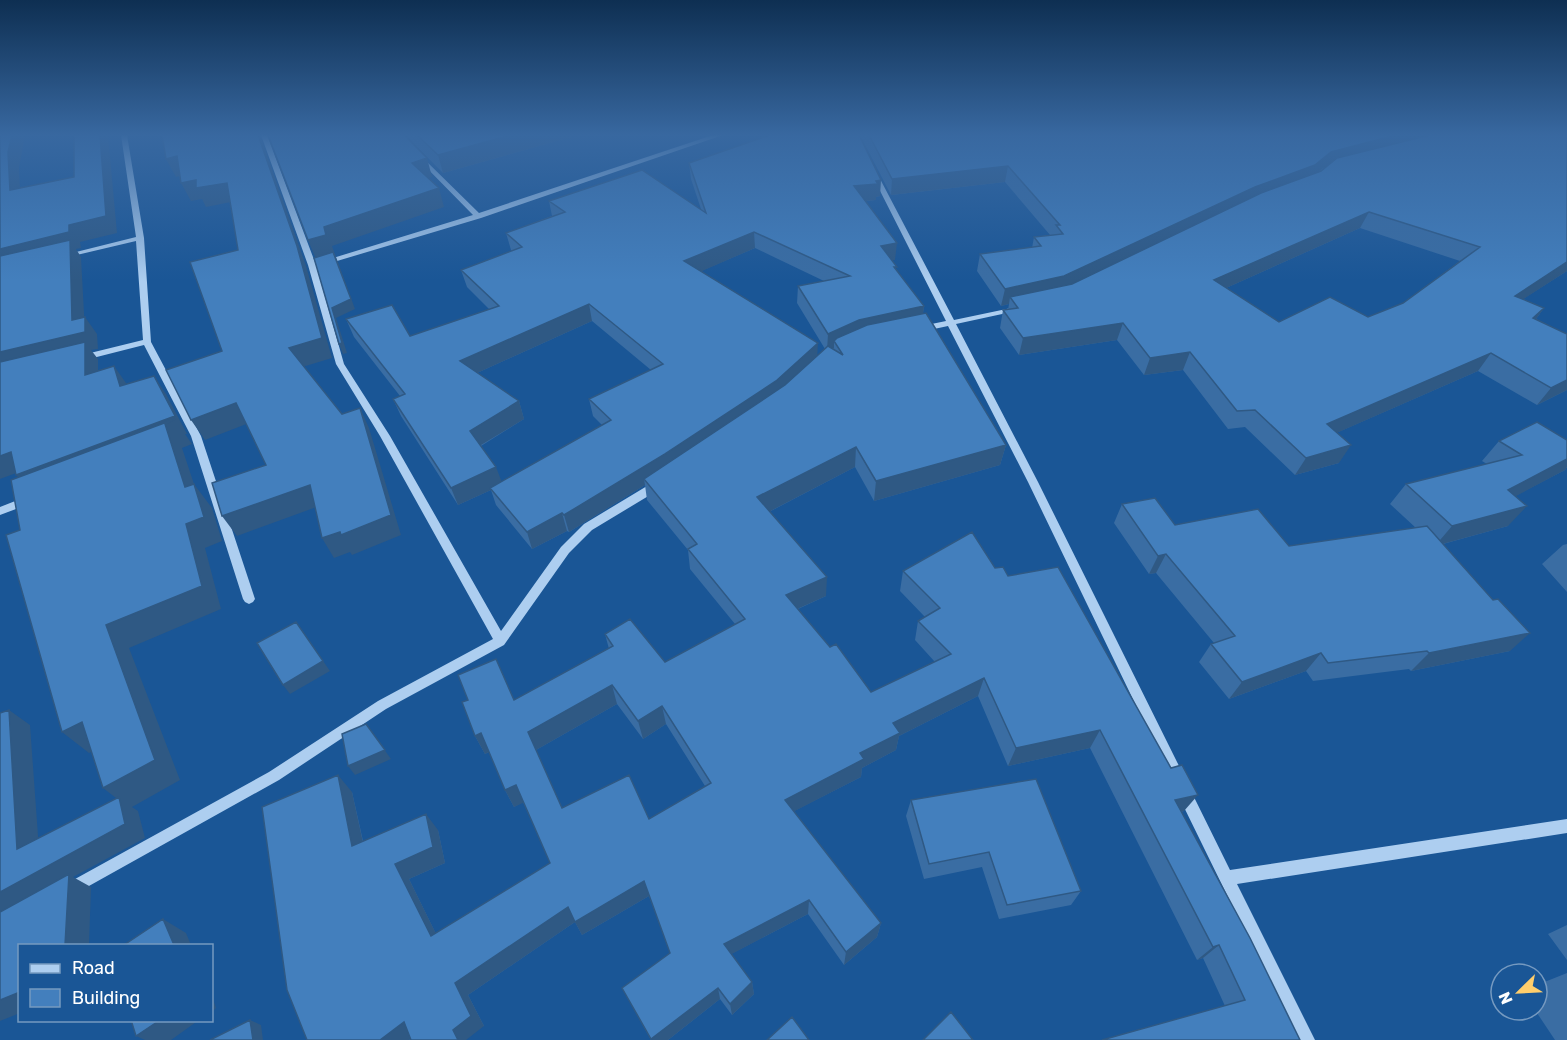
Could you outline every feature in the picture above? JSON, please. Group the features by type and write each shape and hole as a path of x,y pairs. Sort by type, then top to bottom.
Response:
{"street":[{"path":"132,184 140,238 147,342 196,436 249,599"},
{"path":"282,184 312,265 340,364 385,436 500,641"},
{"path":"446,184 478,216"},
{"path":"312,265 478,216 575,184"},
{"path":"879,184 1033,482 1307,1040"},
{"path":"58,257 140,238"},
{"path":"907,332 1020,308"},
{"path":"67,361 147,342"},
{"path":"186,440 196,436"},
{"path":"61,894 274,776 382,705 500,641 565,550 588,527 664,481"},
{"path":"0,511 34,498"},
{"path":"1226,878 1567,826"}],"building":[{"path":"0,184 10,184 10,190 42,184 104,184 106,216 69,225 69,232 0,249"},
{"path":"196,184 224,184 196,188"},
{"path":"227,184 275,184 297,246 322,338 289,348 342,414 360,408 391,515 341,535 340,532 322,538 310,485 222,516 212,483 266,465 236,403 191,420 166,370 222,351 190,262 238,250"},
{"path":"286,184 434,184 439,188 324,227 326,235 308,240"},
{"path":"601,184 662,184 706,213 696,184 878,184 854,186 897,243 881,246 924,306 859,320 828,334 798,286 850,276 754,232 684,261 818,343 776,381 665,454 564,515 562,513 527,532 490,488 611,420 589,399 663,364 589,304 460,361 519,401 470,431 496,467 451,488 393,399 405,394 346,319 392,305 410,336 499,306 461,270 522,247 506,233 565,212 549,201"},
{"path":"1023,184 1264,184 1064,276 1005,289 980,254 1041,246 1034,237 1063,234 1056,225 1060,225"},
{"path":"1287,184 1567,184 1567,262 1515,296 1544,308 1533,318 1567,334 1567,380 1551,388 1491,353 1327,424 1351,445 1306,458 1255,410 1237,411 1190,352 1150,358 1123,323 1023,338 1003,310 1018,308 1010,297 1072,284 1261,193","holes":["1369,212 1480,247 1403,303 1368,317 1330,297 1279,322 1214,280"]},
{"path":"70,240 72,320 85,317 85,332 0,352 0,256"},
{"path":"333,252 351,299 332,308 342,343 339,344 314,258"},
{"path":"926,313 1006,445 876,481 856,447 757,497 827,577 786,595 830,647 836,644 871,692 951,654 918,621 940,608 903,571 972,532 995,568 1003,567 1008,576 1058,567 1171,768 1182,765 1198,795 1175,800 1250,938 1300,1040 1102,1040 1245,1000 1219,945 1213,947 1100,730 1016,748 984,678 893,723 900,733 860,753 864,759 785,800 881,923 846,952 809,900 724,944 752,982 730,1004 718,988 651,1039 622,988 670,953 644,881 575,922 568,907 455,983 471,1016 453,1030 458,1040 411,1040 404,1022 380,1040 307,1040 287,990 262,807 338,775 352,846 426,814 433,847 395,864 431,936 550,863 516,785 505,790 481,733 475,736 462,702 468,700 458,675 496,659 514,700 613,646 605,634 630,619 665,662 745,619 688,549 697,544 644,479 785,385 828,346 843,355 834,341 867,325","holes":["612,685 638,721 662,706 711,783 649,819 629,775 562,808 528,732"]},
{"path":"85,342 85,375 114,366 120,386 154,376 175,416 16,475 11,452 0,456 0,362"},
{"path":"175,419 165,424 185,487 194,484 204,517 186,524 202,586 106,625 155,760 103,788 82,722 62,732 6,535 20,530 11,480"},
{"path":"1537,422 1567,440 1567,459 1508,490 1527,506 1452,526 1406,484 1522,455 1499,441"},
{"path":"1155,498 1175,525 1258,509 1289,546 1427,526 1493,600 1498,599 1530,633 1429,653 1427,651 1328,663 1321,653 1242,682 1211,644 1235,636 1166,554 1158,556 1122,504"},
{"path":"296,622 323,661 283,685 257,643"},
{"path":"9,710 17,849 119,797 125,824 0,892 0,713"},
{"path":"366,724 385,750 348,766 342,734"},
{"path":"1036,779 1081,891 1007,905 989,852 929,864 911,800"},
{"path":"69,874 65,944 18,944 18,993 0,1000 0,912"},
{"path":"163,919 174,944 126,944"},
{"path":"951,1012 973,1040 923,1040"},
{"path":"792,1017 809,1040 767,1040"},
{"path":"250,1020 253,1040 210,1040"},
{"path":"132,1022 157,1022 136,1036"}]}
